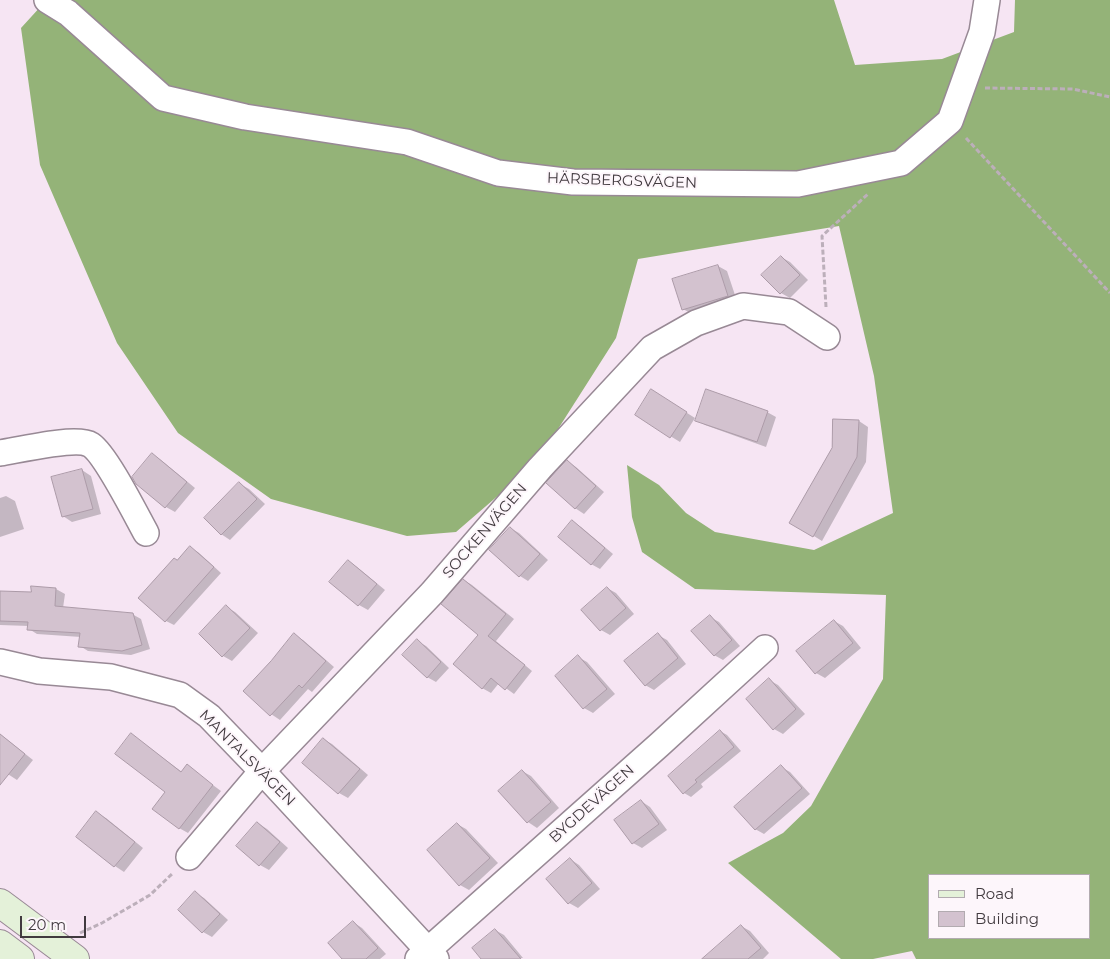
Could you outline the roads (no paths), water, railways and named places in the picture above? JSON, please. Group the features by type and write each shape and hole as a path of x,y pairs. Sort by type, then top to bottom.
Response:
{"main road":[{"path":"0,903 75,947"},
{"path":"0,944 20,959"}],"street":[{"name":"HÄRSBERGSVÄGEN","path":"47,0 68,12 163,98 244,117 407,142 498,173 573,182 798,184 902,163 950,121 982,32 987,0"},
{"name":"SOCKENVÄGEN","path":"189,857 262,771 432,593 540,468 652,348 696,324 743,306 789,312 827,337"},
{"path":"0,453 74,441 91,445 105,460 146,533"},
{"name":"BYGDEVÄGEN","path":"427,956 765,648"},
{"name":"MANTALSVÄGEN","path":"0,662 39,671 111,677 180,695 209,716 262,771 427,956"}]}
